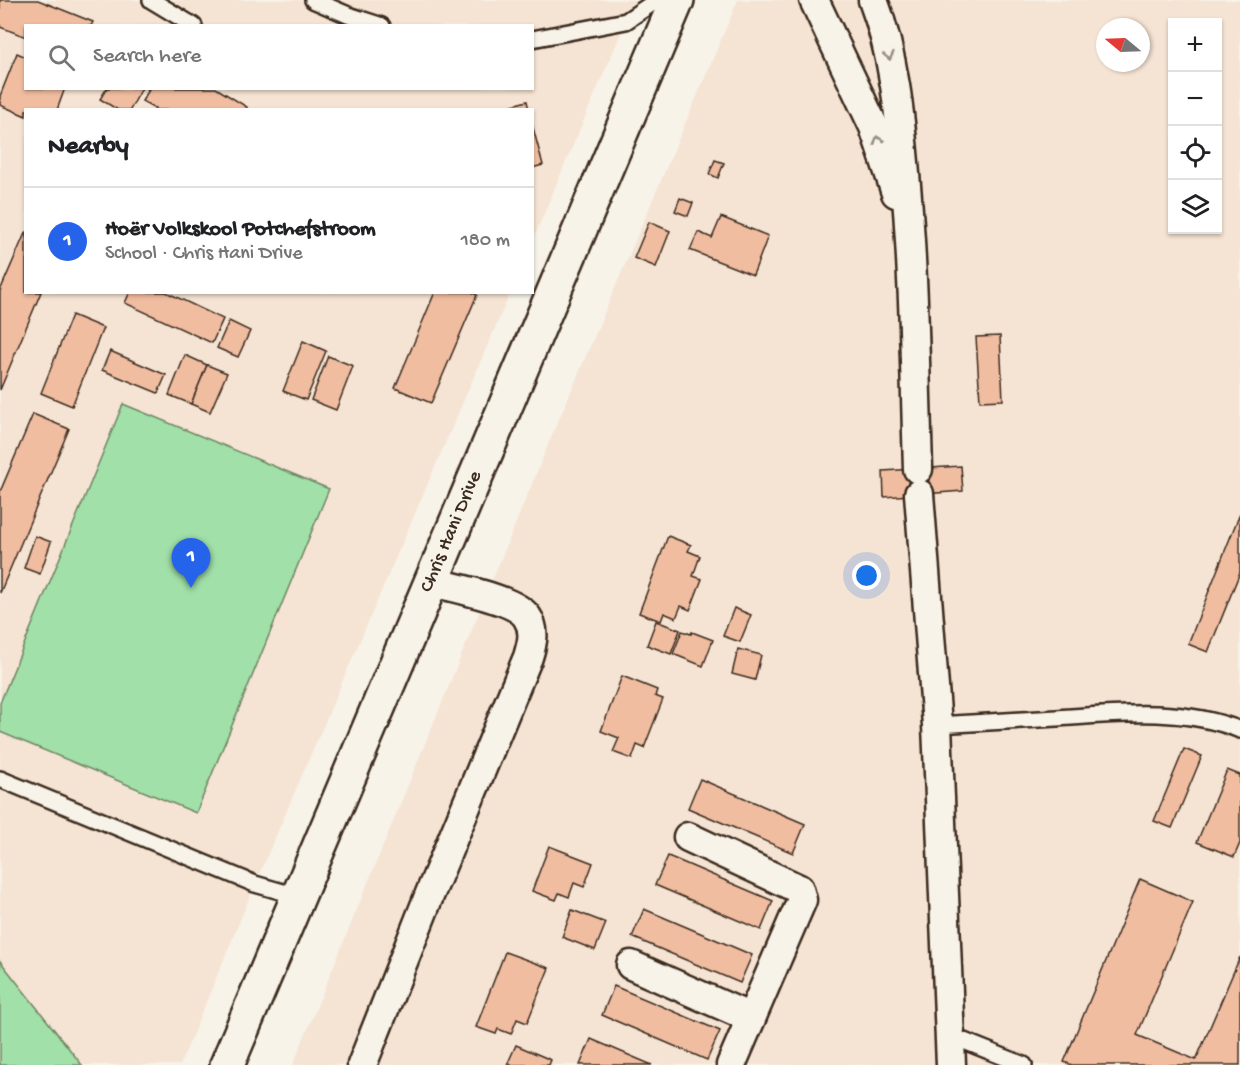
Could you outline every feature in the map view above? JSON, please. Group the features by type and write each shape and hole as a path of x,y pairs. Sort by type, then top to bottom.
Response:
{"street":[{"name":"Chris Hani Drive","path":"227,1065 677,0"},
{"path":"814,0 874,127 911,235"},
{"path":"873,0 883,27 894,76 911,235 919,481 937,725 951,1065"},
{"path":"362,1065 528,657 533,639 532,627 527,615 514,607 498,600 431,582"},
{"path":"687,837 799,889 802,900 731,1065"},
{"path":"632,964 751,1018"}],"lane":[{"path":"151,0 191,24"},
{"path":"313,0 348,20 371,24"},
{"path":"534,39 626,21 657,0"},
{"path":"937,725 1102,715 1159,715 1193,716 1221,722 1240,730"},
{"path":"0,779 255,884 297,896"},
{"path":"949,1035 1023,1065"}],"shaded area":[{"path":"0,0 635,0 534,237 534,108 24,108 24,294 510,294 255,884 180,1065 0,1065"},
{"path":"738,0 1240,0 1240,1065 293,1065 543,457"}],"green space":[{"path":"123,404 329,489 196,813 0,732 0,703"},
{"path":"0,961 82,1065 0,1065"}],"building":[{"path":"0,0 38,0 93,22 92,24 24,24 24,36 0,27"},
{"path":"17,53 24,56 24,90 64,90 58,108 24,108 24,115 0,105 0,96"},
{"path":"106,90 141,90 131,108 115,108 100,99"},
{"path":"149,90 219,90 247,107 155,108 142,101"},
{"path":"527,101 529,108 502,108"},
{"path":"534,131 543,165 534,167"},
{"path":"715,160 724,163 718,178 709,174"},
{"path":"680,198 693,203 688,216 675,211"},
{"path":"721,217 768,236 753,275 690,250 698,232 712,238"},
{"path":"649,222 670,231 656,267 634,258"},
{"path":"24,236 24,294 40,294 0,390 0,291"},
{"path":"129,294 170,294 223,319 212,343 125,303"},
{"path":"434,294 477,295 431,403 395,388"},
{"path":"72,315 103,328 72,406 41,393"},
{"path":"229,321 250,331 238,357 217,348"},
{"path":"1000,336 1003,400 980,401 976,337"},
{"path":"303,341 326,351 306,400 283,391"},
{"path":"110,351 166,375 158,393 102,370"},
{"path":"185,355 207,365 191,404 169,395"},
{"path":"328,356 353,366 336,410 311,400"},
{"path":"207,365 227,373 210,412 191,404"},
{"path":"33,414 69,429 0,593 0,492"},
{"path":"961,466 963,491 884,497 883,471"},
{"path":"1240,513 1240,572 1208,652 1188,644"},
{"path":"35,536 51,542 40,574 24,568"},
{"path":"668,536 691,545 688,551 700,556 693,576 702,579 690,610 681,606 676,618 664,613 661,621 639,613"},
{"path":"734,608 751,615 740,642 723,636"},
{"path":"656,621 680,630 671,654 647,645"},
{"path":"682,631 691,634 692,632 713,640 703,666 673,654"},
{"path":"738,649 761,655 755,680 732,674"},
{"path":"622,676 657,690 655,696 663,699 644,748 637,745 632,759 613,752 619,738 601,731"},
{"path":"1184,749 1202,756 1172,828 1154,821"},
{"path":"1227,770 1240,775 1240,843 1234,857 1197,842"},
{"path":"700,779 805,824 793,853 688,808"},
{"path":"549,846 593,863 584,887 574,883 569,897 559,893 556,900 532,891"},
{"path":"668,856 773,901 761,930 655,885"},
{"path":"1140,879 1193,902 1137,1035 1196,1060 1240,957 1240,1065 1072,1065 1064,1062"},
{"path":"644,909 752,955 740,983 632,937"},
{"path":"572,910 606,923 595,950 562,937"},
{"path":"505,952 549,968 527,1023 517,1019 511,1034 498,1029 496,1034 476,1027"},
{"path":"614,986 720,1031 707,1060 602,1015"},
{"path":"591,1039 652,1065 580,1065"},
{"path":"516,1045 551,1060 549,1065 507,1065"}],"place":[{"name":"Hoër Volkskool Potchefstroom","path":"191,588"}]}
